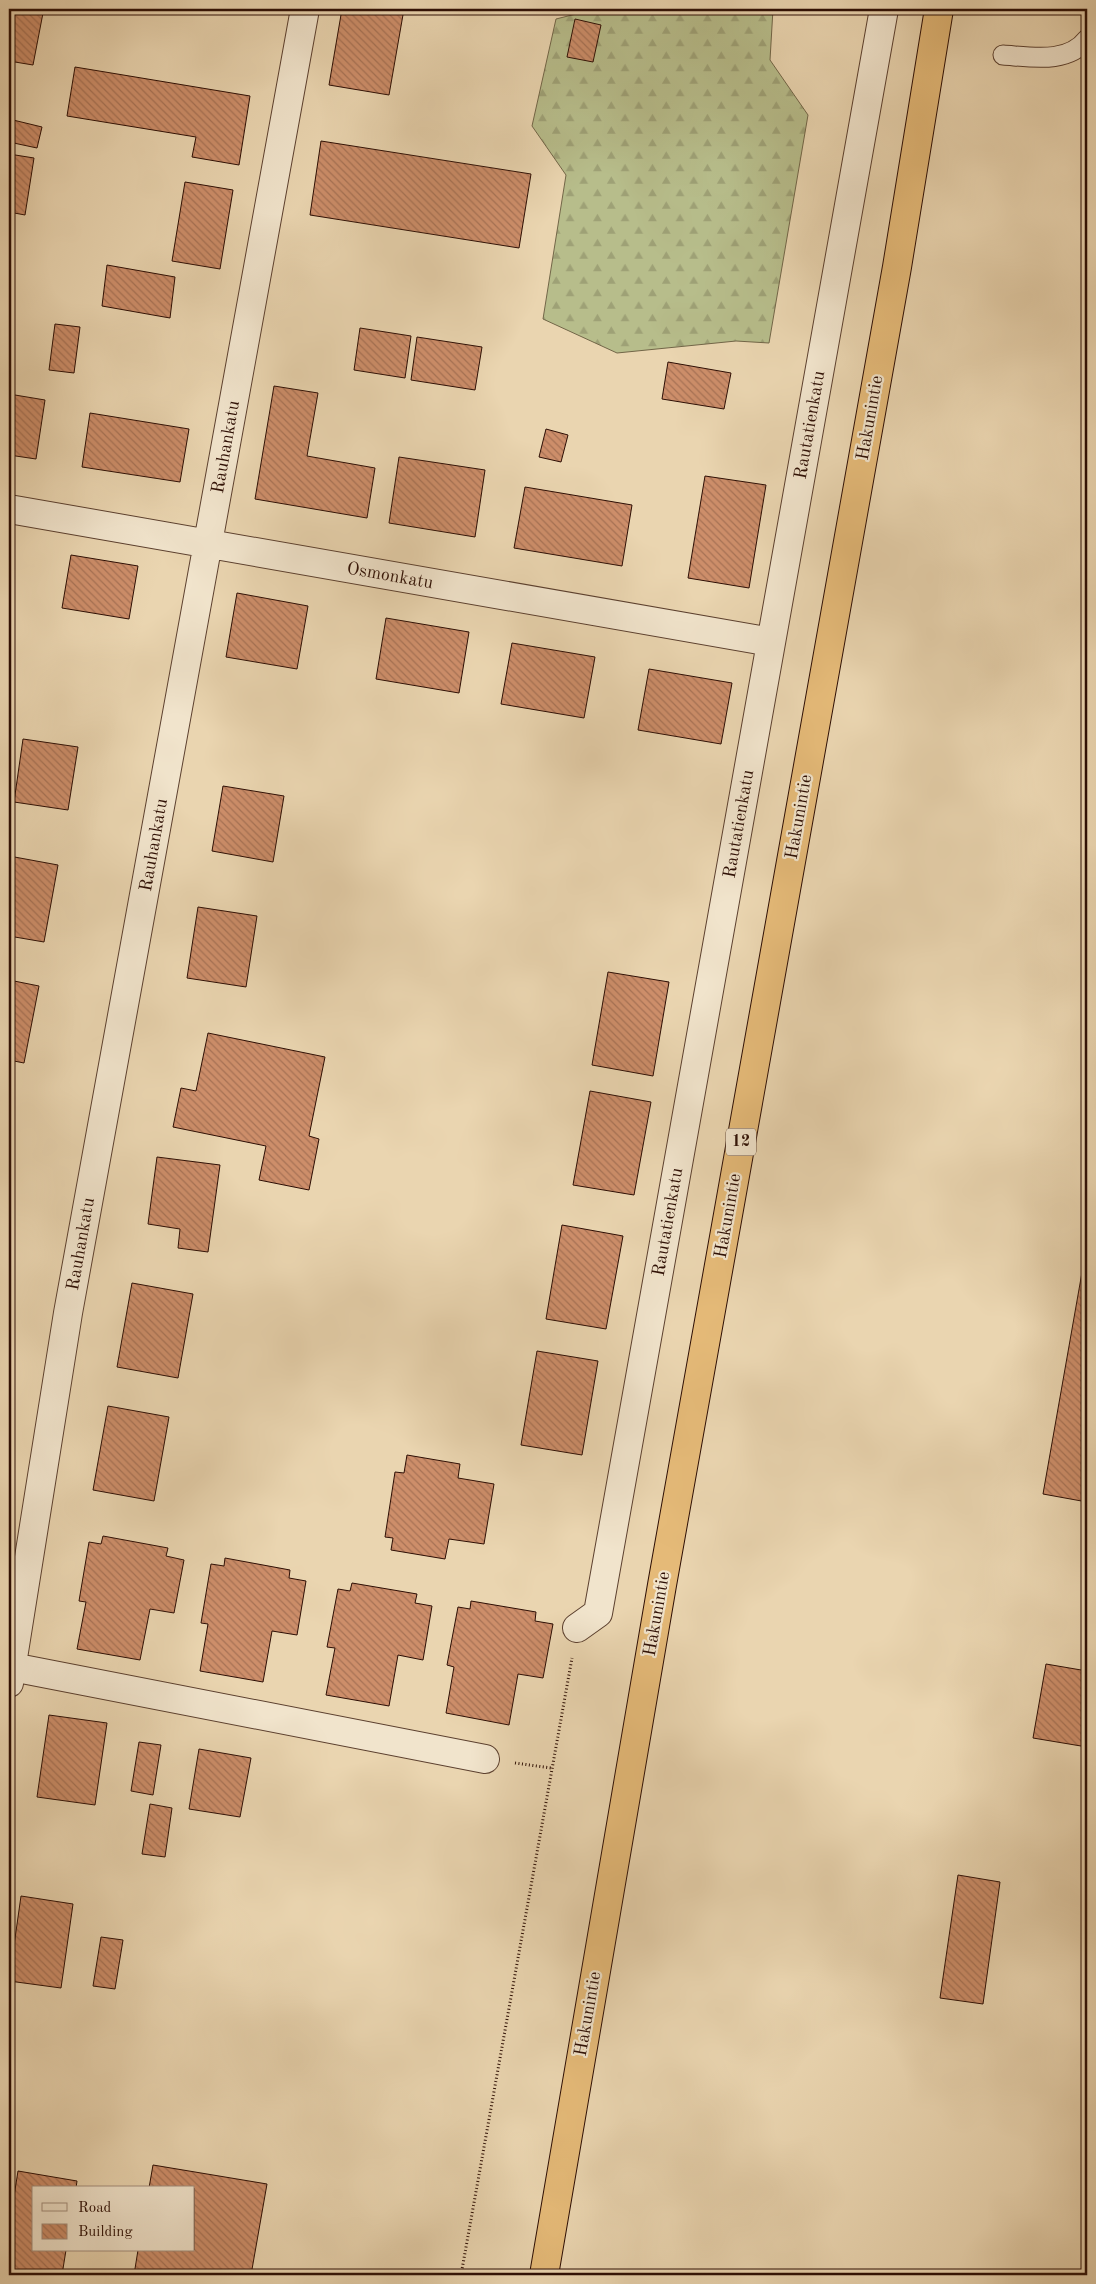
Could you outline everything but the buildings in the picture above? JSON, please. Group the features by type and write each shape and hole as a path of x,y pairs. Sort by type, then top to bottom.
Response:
{"highway":[{"name":"Hakunintie","path":"544,2275 662,1585 898,267 939,9"}],"street":[{"name":"Rauhankatu","path":"10,1675 68,1314 305,9"},
{"name":"Rautatienkatu","path":"577,1628 598,1612 884,9"},
{"name":"Osmonkatu","path":"9,509 771,642"},
{"path":"10,1675 484,1759"}],"lane":[{"path":"1003,55 1051,58 1079,49 1087,39"}],"path":[{"path":"461,2275 551,1768"}],"green space":[{"path":"596,9 773,9 770,60 808,115 769,343 736,341 617,353 543,319 566,175 532,126 556,19"}]}
